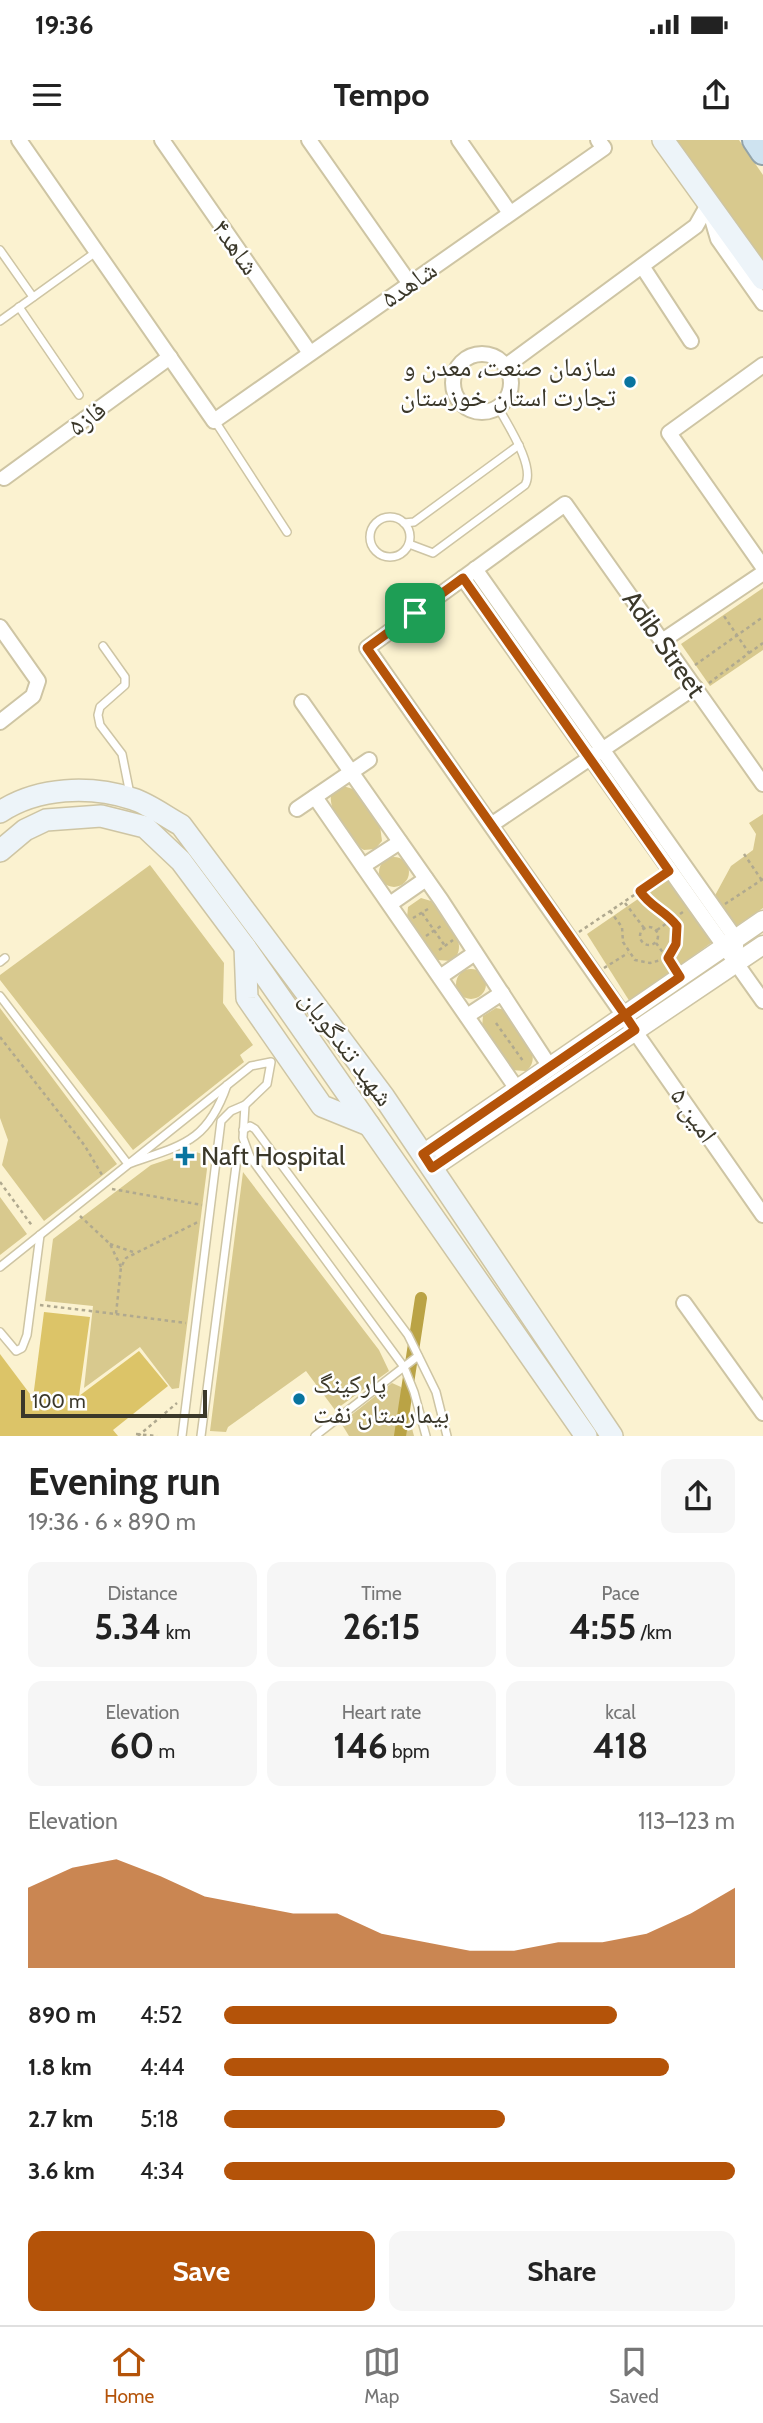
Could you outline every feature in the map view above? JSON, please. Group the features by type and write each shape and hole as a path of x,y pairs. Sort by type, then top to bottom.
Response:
{"highway":[{"path":"755,140 763,152"}],"main road":[{"path":"663,140 763,279"},
{"name":"شهید تندگویان","path":"6,808 46,793 89,790 131,798 181,825 428,1161 612,1436"},
{"path":"6,808 25,830"},
{"name":"شهید تندگویان","path":"0,851 25,830 46,820 101,816 145,827 181,861 246,947 586,1436"},
{"path":"181,861 197,847"},
{"path":"246,947 247,998 269,1060 322,1106 369,1125"},
{"path":"269,1060 326,1020"}],"street":[{"path":"19,140 214,421"},
{"name":"شاهد۴","path":"162,140 310,353"},
{"path":"309,140 410,284"},
{"path":"459,140 510,213"},
{"name":"شاهد۵","path":"214,421 510,213 601,144"},
{"path":"506,366 696,226 709,203"},
{"path":"709,203 711,222 718,239 763,303"},
{"path":"642,266 691,341"},
{"path":"474,354 490,354 506,366 511,378 509,395 498,407 482,412 466,407 455,395 453,378 460,363 474,354"},
{"name":"فاز۵","path":"4,478 170,357"},
{"path":"763,365 668,433 763,567"},
{"name":"Adib Street","path":"469,573 565,504 763,783"},
{"path":"469,573 596,754 716,911 736,963 763,1001"},
{"name":"امین ۵","path":"469,573 367,648 763,1215"},
{"path":"662,641 763,573"},
{"path":"0,627 38,681 33,696 0,722"},
{"path":"491,825 696,689"},
{"path":"302,702 453,918 550,1067"},
{"path":"596,754 669,871 729,943"},
{"path":"297,809 369,760"},
{"path":"315,797 517,1089"},
{"path":"363,866 400,842"},
{"path":"390,904 426,879"},
{"path":"428,1161 630,1023 680,977 763,920"},
{"path":"428,1161 517,1089 550,1067 736,963 763,945"},
{"path":"440,977 475,953"},
{"path":"467,1016 502,993"},
{"path":"684,1303 763,1413"}],"lane":[{"path":"0,250 33,298"},
{"path":"0,321 97,252"},
{"path":"19,307 79,394"},
{"path":"408,544 433,553 525,485 529,475 519,445 498,407"},
{"path":"214,421 287,531"},
{"path":"404,523 414,522 519,445"},
{"path":"394,517 404,523 409,533 408,544 401,553 391,557 380,555 372,547 370,535 374,525 383,518 394,517"},
{"path":"103,646 125,677 125,685 100,707 98,715 100,725 122,754 131,798"},
{"path":"0,996 128,1164"},
{"path":"182,1436 221,1121 231,1111 245,1105 267,1084 269,1060"},
{"path":"267,1084 260,1071 269,1060"},
{"path":"0,1267 227,1085 269,1060"},
{"path":"128,1164 188,1142 209,1124 227,1085"},
{"path":"245,1105 243,1130 250,1157 404,1367 426,1436"},
{"path":"243,1130 250,1126 256,1129 408,1335 436,1392 447,1436"},
{"path":"201,1436 237,1158 250,1157"},
{"path":"0,1332 16,1351 22,1348 32,1304 40,1235"},
{"path":"315,1436 418,1356"}],"path":[{"path":"716,605 749,653"},
{"path":"685,673 763,617"},
{"path":"696,689 763,643"},
{"path":"716,911 762,880 744,854"},
{"path":"571,938 669,871"},
{"path":"610,911 622,927 628,953 635,960 650,963 668,958 676,944 677,926 667,914 651,907 640,891"},
{"path":"624,901 644,929"},
{"path":"412,919 428,909"},
{"path":"422,913 445,946"},
{"path":"416,943 453,918"},
{"path":"657,930 672,920"},
{"path":"644,929 654,927 657,930"},
{"path":"644,929 640,938 645,944 656,942"},
{"path":"657,930 656,942 680,977"},
{"path":"439,950 453,940"},
{"path":"596,974 628,953"},
{"path":"513,1010 496,1023 523,1061"},
{"path":"0,1038 85,1146 114,1191 211,1206"},
{"path":"0,1182 40,1235"},
{"path":"72,1209 110,1244 121,1267 116,1314"},
{"path":"121,1267 133,1252 209,1216"},
{"path":"110,1244 133,1252"},
{"path":"32,1304 196,1324"},
{"path":"137,1435 187,1395"},
{"path":"137,1435 157,1436"}],"shaded area":[{"path":"674,140 739,140 763,175 763,261"},
{"path":"763,588 763,650 710,686 681,644"},
{"path":"343,786 353,789 380,826 382,841 375,849 364,850 358,846 336,818 331,795"},
{"path":"763,814 763,908 732,929 712,901 731,866 753,850 756,834 749,823"},
{"path":"394,857 405,861 409,872 405,883 394,887 383,883 379,872 383,861"},
{"path":"150,865 224,963 223,1003 253,1045 240,1055 244,1062 133,1150 0,980 0,975"},
{"path":"670,877 715,940 630,1002 587,934"},
{"path":"421,898 431,901 454,930 459,947 458,954 452,961 437,960 407,918 408,907"},
{"path":"471,969 482,973 486,984 482,995 471,999 460,995 456,984 460,973"},
{"path":"0,1008 117,1164 44,1221 2,1165 8,1140 0,1118"},
{"path":"496,1008 506,1010 531,1049 533,1057 526,1071 510,1070 482,1027 483,1016"},
{"path":"193,1151 202,1154 207,1169 179,1388 172,1389 140,1347 84,1388 93,1306 45,1301 53,1239 151,1165"},
{"path":"243,1172 379,1350 389,1371 335,1410 306,1371 228,1427 226,1432 210,1431"},
{"path":"0,1197 27,1234 0,1255"},
{"path":"392,1383 401,1387 414,1436 349,1436 341,1423"}],"building":[{"path":"44,1312 90,1317 79,1396 139,1351 168,1386 113,1430 118,1436 0,1436 0,1354 33,1398"}],"waterway":[{"path":"400,1436 421,1298"}],"place":[{"name":"سازمان صنعت، معدن و تجارت استان خوزستان","path":"630,382"},
{"name":"Naft Hospital","path":"185,1156"},
{"name":"پارکینگ بیمارستان نفت","path":"299,1399"}],"route":[{"path":"415,613 367,648 625,1015 423,1154 432,1168 635,1030 625,1015 680,977 668,958 676,944 677,926 667,914 651,907 640,891 669,871 463,578 415,613"}]}
